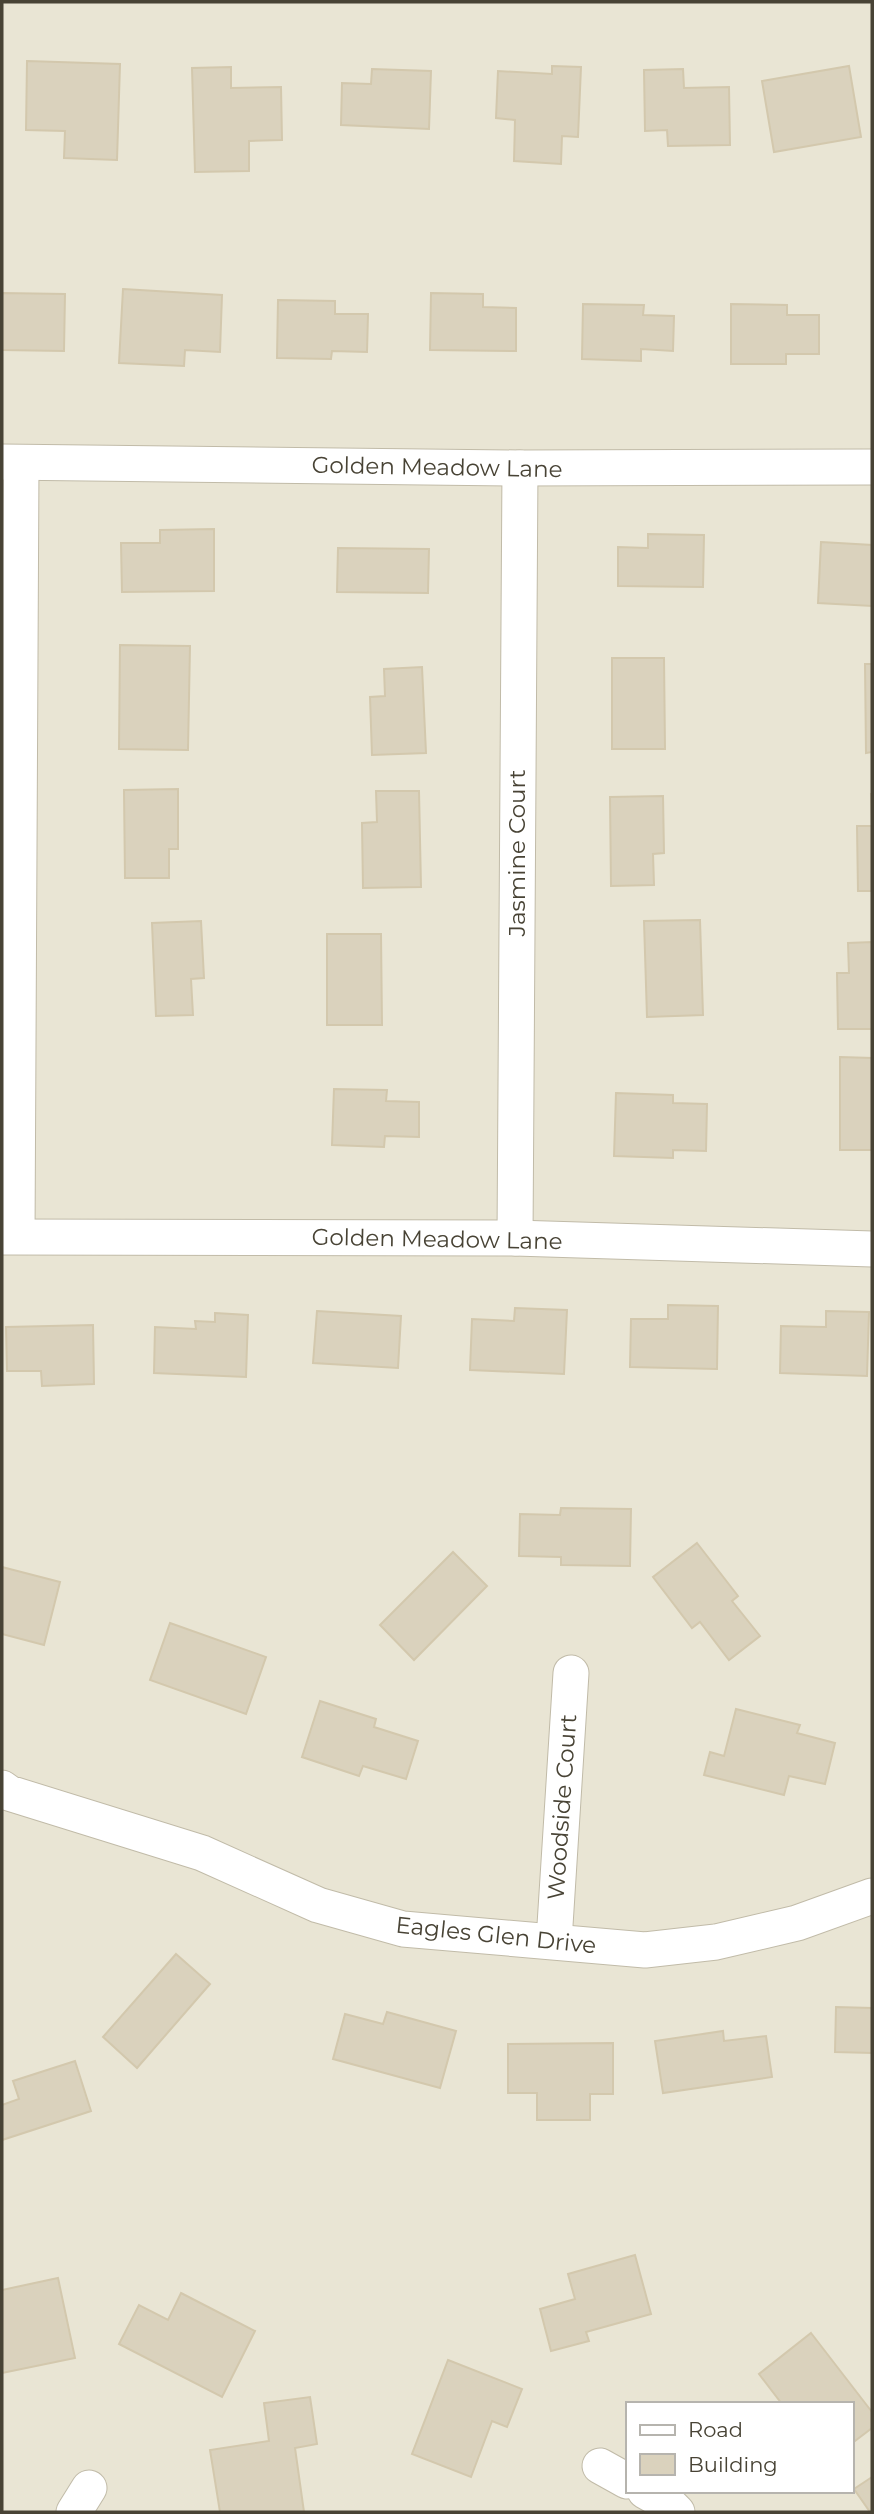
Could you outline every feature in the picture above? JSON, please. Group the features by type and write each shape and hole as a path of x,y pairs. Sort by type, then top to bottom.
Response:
{"street":[{"name":"Golden Meadow Lane","path":"11,462 520,468 872,467"},
{"path":"9,1237 11,462"},
{"name":"Jasmine Court","path":"515,1238 520,468"},
{"name":"Golden Meadow Lane","path":"9,1237 515,1238 872,1249"},
{"name":"Woodside Court","path":"554,1941 571,1673"},
{"name":"Eagles Glen Drive","path":"4,1799 202,1853 318,1905 403,1929 645,1950 716,1942 797,1923 872,1896"},
{"path":"649,2493 677,2512"}],"shaded area":[{"path":"2,2 872,2 872,2512 2,2512"}],"building":[{"path":"27,61 120,64 117,160 64,158 65,131 26,130"},
{"path":"552,66 581,67 578,137 562,136 561,164 514,161 515,120 496,118 498,71 552,74"},
{"path":"849,66 861,137 774,152 762,81"},
{"path":"231,67 231,88 281,87 282,140 249,141 249,171 195,172 192,68"},
{"path":"372,69 431,71 429,129 341,125 342,83 371,84"},
{"path":"683,69 684,88 729,87 730,145 668,146 667,130 645,131 644,70"},
{"path":"123,289 222,295 220,352 185,350 184,366 119,363"},
{"path":"2,293 65,294 64,351 2,350"},
{"path":"431,293 483,294 483,307 516,308 516,351 430,350"},
{"path":"278,300 335,301 335,314 368,314 367,352 332,351 331,359 277,358"},
{"path":"583,304 644,305 643,315 674,316 673,351 641,349 641,361 582,359"},
{"path":"731,304 787,305 787,315 819,315 819,354 786,354 786,364 731,364"},
{"path":"214,529 214,591 122,592 121,543 160,543 160,530"},
{"path":"648,534 704,535 703,587 618,586 618,547 648,548"},
{"path":"821,542 872,545 872,606 818,603"},
{"path":"338,548 429,549 428,593 337,592"},
{"path":"120,645 190,646 188,750 119,749"},
{"path":"612,658 664,658 665,749 612,749"},
{"path":"865,664 872,664 872,752 866,753"},
{"path":"422,667 426,753 372,755 370,697 385,696 384,669"},
{"path":"178,789 178,849 169,849 169,878 125,878 124,790"},
{"path":"376,791 419,791 421,887 363,888 362,823 377,822"},
{"path":"663,796 664,853 653,854 654,885 611,886 610,797"},
{"path":"857,826 872,826 872,891 858,891"},
{"path":"700,920 703,1015 647,1017 644,921"},
{"path":"201,921 204,978 191,979 193,1015 156,1016 152,923"},
{"path":"327,934 381,934 382,1025 327,1025"},
{"path":"872,942 872,1029 838,1029 837,973 849,973 848,943"},
{"path":"840,1057 872,1058 872,1150 840,1150"},
{"path":"334,1089 387,1090 386,1101 419,1102 419,1137 385,1136 384,1147 332,1145"},
{"path":"616,1093 673,1095 673,1103 707,1104 706,1151 673,1150 673,1158 614,1156"},
{"path":"668,1305 718,1306 717,1369 630,1367 631,1319 668,1319"},
{"path":"515,1308 567,1310 564,1374 470,1370 472,1319 514,1321"},
{"path":"317,1311 401,1316 398,1368 313,1363"},
{"path":"826,1311 869,1312 867,1376 780,1373 781,1326 826,1327"},
{"path":"215,1313 248,1315 246,1377 154,1373 155,1327 196,1329 195,1321 215,1322"},
{"path":"93,1325 94,1384 42,1386 41,1371 7,1371 6,1327"},
{"path":"561,1508 631,1509 630,1566 561,1565 561,1557 519,1556 520,1514 560,1515"},
{"path":"697,1543 738,1596 732,1601 760,1636 729,1660 700,1622 692,1628 653,1577"},
{"path":"453,1552 487,1586 414,1660 380,1625"},
{"path":"2,1567 60,1582 44,1645 2,1634"},
{"path":"170,1623 266,1657 246,1714 150,1680"},
{"path":"320,1701 376,1719 374,1727 418,1741 406,1779 363,1766 359,1776 302,1757"},
{"path":"736,1709 800,1725 797,1733 835,1743 825,1784 789,1776 784,1795 704,1775 710,1752 724,1756"},
{"path":"176,1954 210,1984 137,2068 103,2037"},
{"path":"836,2007 872,2008 872,2053 835,2052"},
{"path":"387,2012 456,2031 440,2088 333,2059 345,2014 383,2024"},
{"path":"723,2031 724,2041 766,2036 772,2077 663,2093 655,2041"},
{"path":"613,2043 613,2094 590,2094 590,2120 537,2120 537,2093 508,2093 508,2044"},
{"path":"75,2061 91,2111 2,2140 2,2105 19,2099 13,2081"},
{"path":"635,2255 651,2314 586,2332 589,2341 551,2351 540,2309 575,2299 568,2274"},
{"path":"58,2278 75,2358 2,2373 2,2290"},
{"path":"181,2293 255,2331 222,2397 119,2344 139,2305 168,2320"},
{"path":"811,2333 872,2412 872,2428 853,2442 853,2402 780,2402 759,2374"},
{"path":"448,2360 522,2389 507,2427 492,2421 471,2477 412,2454"},
{"path":"310,2397 317,2444 295,2448 304,2512 220,2512 210,2450 269,2441 264,2403"},
{"path":"872,2477 872,2512 870,2512 854,2489"}]}
